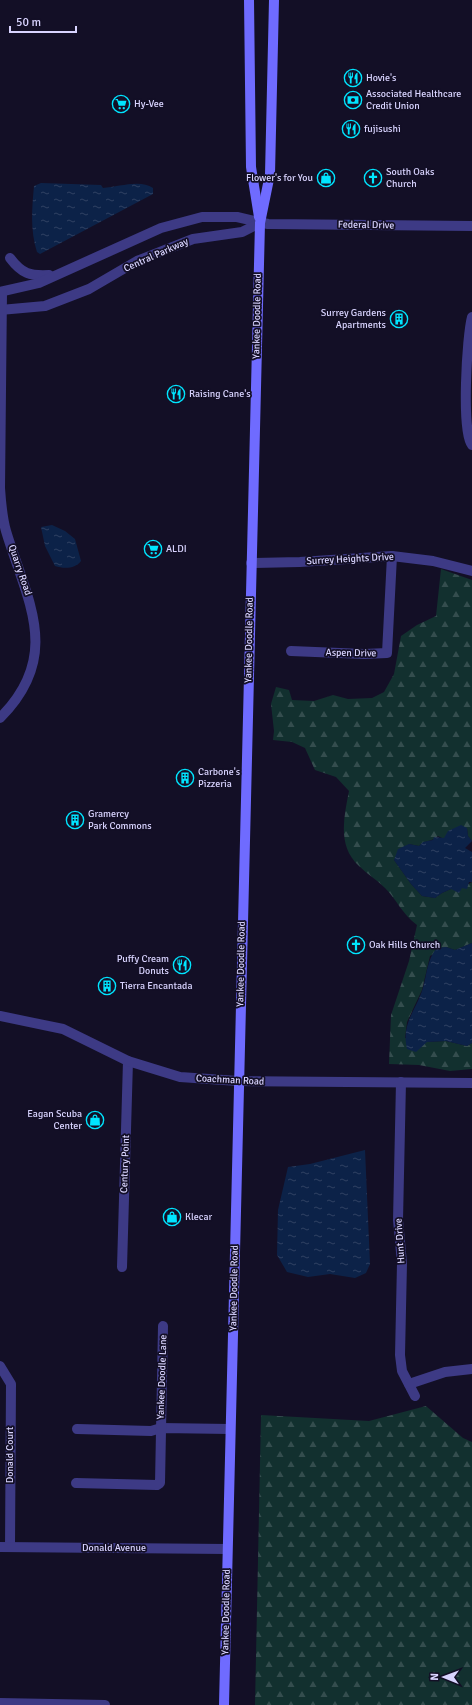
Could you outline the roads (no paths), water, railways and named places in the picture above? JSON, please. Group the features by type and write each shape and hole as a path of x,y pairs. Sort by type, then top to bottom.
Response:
{"main road":[{"name":"Yankee Doodle Road","path":"249,0 251,167 260,223"},
{"name":"Yankee Doodle Road","path":"224,1705 260,223 270,174 274,0"}],"street":[{"name":"Central Parkway","path":"1,292 39,283 161,228 202,218 237,217 260,223"},
{"name":"Federal Drive","path":"260,223 472,226"},
{"name":"Central Parkway","path":"1,310 45,306 89,289 137,261 193,238 242,232 260,223"},
{"path":"10,258 14,264 28,275 57,274"},
{"name":"Quarry Road","path":"0,718 14,705 27,680 35,652 36,632 30,602 6,530 2,513 0,488 1,292"},
{"path":"472,317 468,332 466,424 468,441 472,445"},
{"name":"Surrey Heights Drive","path":"251,563 300,562 392,556 433,560 472,571"},
{"name":"Aspen Drive","path":"291,651 364,654 387,653 392,556"},
{"name":"Coachman Road","path":"0,1016 64,1028 128,1061 180,1077 238,1081 472,1083"},
{"name":"Century Point","path":"122,1267 128,1061"},
{"name":"Hunt Drive","path":"401,1082 398,1220 402,1263 400,1355 402,1371 415,1396"},
{"name":"Yankee Doodle Lane","path":"76,1483 157,1485 160,1483 164,1326"},
{"name":"Donald Court","path":"0,1366 11,1384 5,1547"},
{"path":"409,1384 445,1372 472,1369"},
{"name":"Yankee Doodle Lane","path":"77,1430 151,1431 161,1428 230,1429"},
{"name":"Donald Avenue","path":"5,1547 228,1549"},
{"path":"0,1704 105,1705"}],"water":[{"path":"41,183 101,185 103,188 129,184 142,184 153,188 153,194 40,254 37,252 33,236 32,211 34,186"},
{"path":"52,525 65,531 75,539 81,561 76,566 62,568 55,566 45,546 41,527"},
{"path":"461,825 467,828 468,836 472,841 465,848 472,852 472,882 469,882 467,889 462,888 459,893 451,889 435,898 422,896 411,884 394,860 398,849 409,844 419,846 423,842 433,840 434,837 444,838 448,831"},
{"path":"472,943 472,1043 467,1046 446,1041 427,1042 416,1052 407,1049 406,1032 408,1024 423,988 429,962 434,952 437,948 446,947 455,950"},
{"path":"365,1150 370,1264 366,1273 355,1278 330,1274 308,1277 287,1272 277,1255 278,1210 288,1167 310,1164"}],"place":[{"name":"Hovie's","path":"353,78"},
{"name":"Associated Healthcare Credit Union","path":"353,100"},
{"name":"Hy-Vee","path":"121,104"},
{"name":"fujisushi","path":"351,129"},
{"name":"Flower's for You","path":"326,178"},
{"name":"South Oaks Church","path":"373,178"},
{"name":"Surrey Gardens Apartments","path":"399,319"},
{"name":"Raising Cane's","path":"176,394"},
{"name":"ALDI","path":"153,549"},
{"name":"Carbone's Pizzeria","path":"185,778"},
{"name":"Gramercy Park Commons","path":"75,820"},
{"name":"Oak Hills Church","path":"356,945"},
{"name":"Puffy Cream Donuts","path":"182,965"},
{"name":"Tierra Encantada","path":"107,986"},
{"name":"Eagan Scuba Center","path":"95,1120"},
{"name":"Klecar","path":"172,1217"}]}
